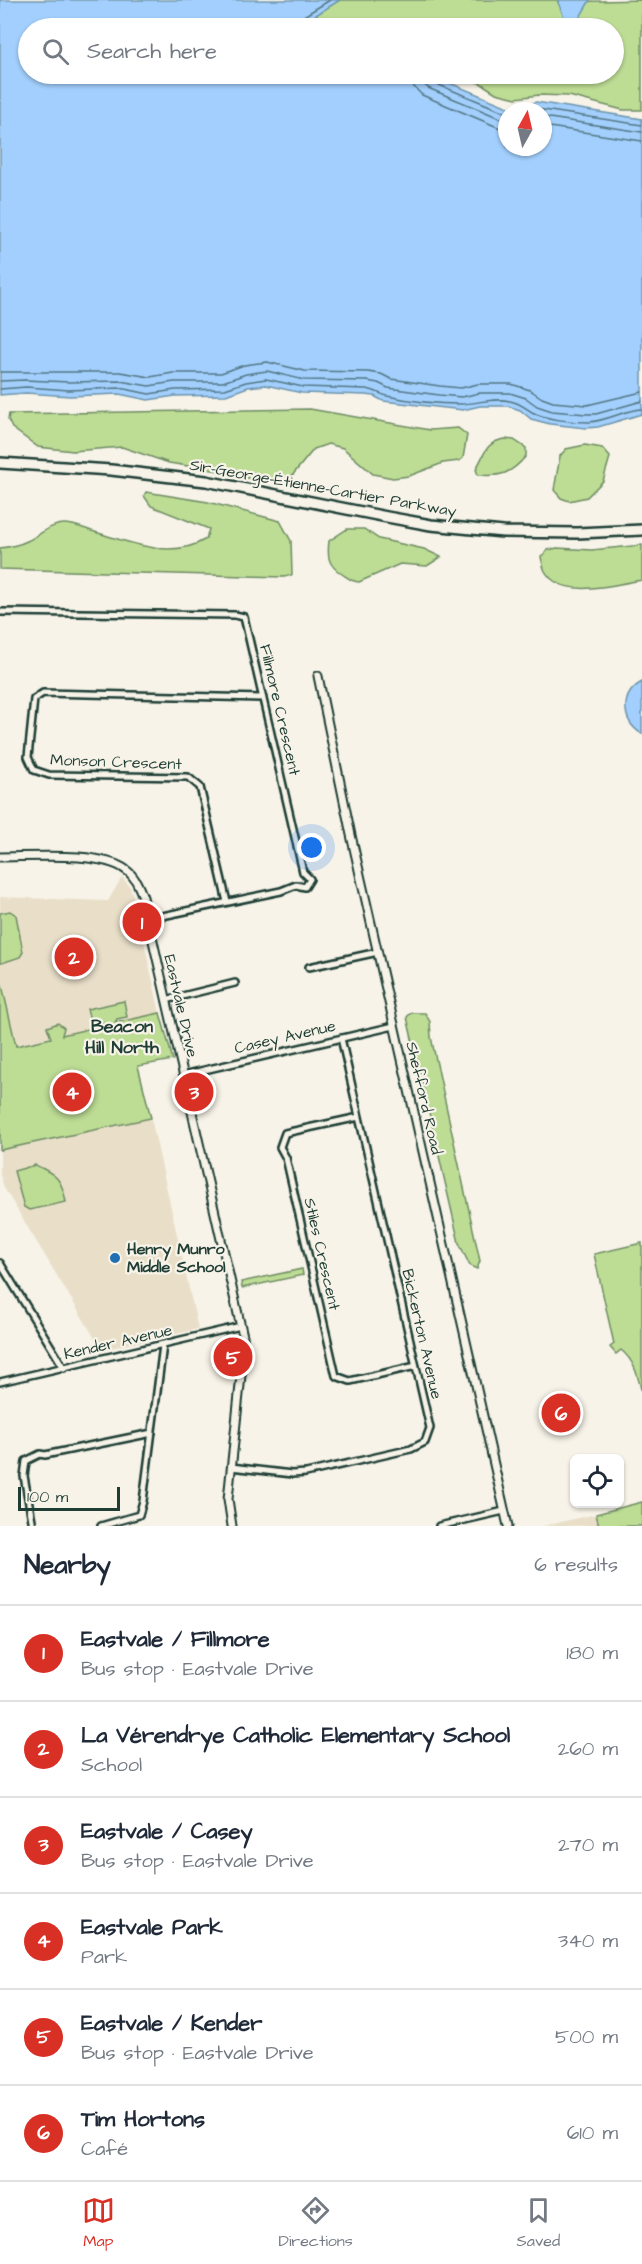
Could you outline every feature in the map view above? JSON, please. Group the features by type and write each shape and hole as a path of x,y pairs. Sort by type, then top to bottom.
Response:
{"main road":[{"name":"Sir-George-Étienne-Cartier Parkway","path":"0,463 111,470 206,482 398,519 503,532 577,533 642,530"}],"street":[{"name":"Fillmore Crescent","path":"0,612 235,615 244,617 303,872 310,879 305,887 296,885 281,891 148,919"},
{"name":"Shefford Road","path":"318,676 326,722 508,1526"},
{"name":"Monson Crescent","path":"227,902 200,787 188,777 49,775 34,770 28,757 34,699 43,693 263,698"},
{"name":"Eastvale Drive","path":"0,856 98,858 126,870 137,883 143,897 244,1347 228,1499 232,1526"},
{"path":"309,967 378,952"},
{"path":"166,1000 235,983"},
{"name":"Casey Avenue","path":"183,1075 394,1026"},
{"name":"Bickerton Avenue","path":"231,1467 292,1474 306,1473 411,1449 425,1442 430,1428 341,1038"},
{"name":"Stiles Crescent","path":"358,1117 285,1133 280,1148 286,1158 336,1376 350,1381 416,1366"},
{"path":"0,1263 64,1368"},
{"name":"Kender Avenue","path":"0,1382 241,1326"},
{"path":"101,1526 139,1515 143,1501 163,1345"},
{"path":"33,1526 24,1476 26,1461 40,1454 45,1455 152,1433"},
{"path":"439,1526 504,1511"}],"shaded area":[{"path":"122,877 130,887 135,902 160,1013 0,1049 0,897 108,901"},
{"name":"Henry Munro Middle School","path":"151,1118 198,1329 102,1350 4,1188 0,1175 0,1150"},
{"path":"596,1514 599,1526 543,1526"}],"green space":[{"path":"339,0 559,0 558,2 642,0 642,110 623,110 569,96 539,95 516,98 496,93 482,84 624,84 624,18 310,18"},
{"path":"310,409 430,430 458,428 467,435 463,458 409,476 393,478 373,474 343,448 328,444 314,449 291,477 256,481 232,473 169,463 122,447 73,451 38,447 12,428 8,420 9,414"},
{"path":"505,439 514,440 526,448 526,456 505,473 478,475 476,469 489,446"},
{"path":"585,445 602,448 610,457 603,481 587,497 569,501 561,498 554,490 560,456 566,449"},
{"path":"146,492 208,502 280,521 291,541 292,575 284,577 0,569 0,548 14,546 49,528 64,524 151,548 179,548 206,539 209,529 151,506 144,496"},
{"path":"347,529 364,529 379,539 424,549 441,557 427,566 400,564 359,582 354,581 337,571 331,564 328,552 329,541"},
{"path":"642,545 642,580 604,587 564,586 553,580 545,571 541,557 548,550 557,548 592,550"},
{"path":"10,911 16,915 23,952 20,957 0,963 0,913"},
{"path":"2,985 16,1046 51,1038 47,1027 58,1023 64,1028 62,1035 106,1025 102,1022 91,1024 87,1009 124,1001 127,1017 117,1019 115,1023 160,1013 173,1060 138,1066 151,1118 0,1150 0,986"},
{"path":"411,1013 425,1013 430,1022 431,1037 480,1261 477,1269 470,1266 459,1243 407,1017"},
{"path":"35,1165 57,1178 66,1202 29,1210 24,1207 14,1171"},
{"path":"642,1243 642,1393 630,1359 621,1350 616,1354 610,1347 614,1344 594,1254"},
{"path":"302,1269 303,1275 242,1288 241,1282"},
{"path":"642,1502 642,1526 599,1526 596,1514"}],"water":[{"path":"0,0 340,0 311,18 18,18 18,84 452,84 498,103 498,156 552,156 552,105 642,119 642,414 598,427 586,428 550,424 531,419 520,410 508,406 480,406 463,410 383,401 374,396 365,395 302,393 266,385 248,387 226,395 175,396 148,400 119,394 70,396 26,393 0,395"},
{"path":"559,0 590,0 580,18 564,18"},
{"path":"642,682 642,734 630,722 626,708 630,693"}],"place":[{"name":"Eastvale / Fillmore","path":"142,922"},
{"name":"La Vérendrye Catholic Elementary School","path":"74,957"},
{"name":"Eastvale Park","path":"72,1092"},
{"name":"Eastvale / Casey","path":"194,1092"},
{"name":"Henry Munro Middle School","path":"115,1258"},
{"name":"Eastvale / Kender","path":"233,1357"},
{"name":"Tim Hortons","path":"561,1413"}],"district":[{"name":"Beacon Hill North","path":"122,1036"}]}
